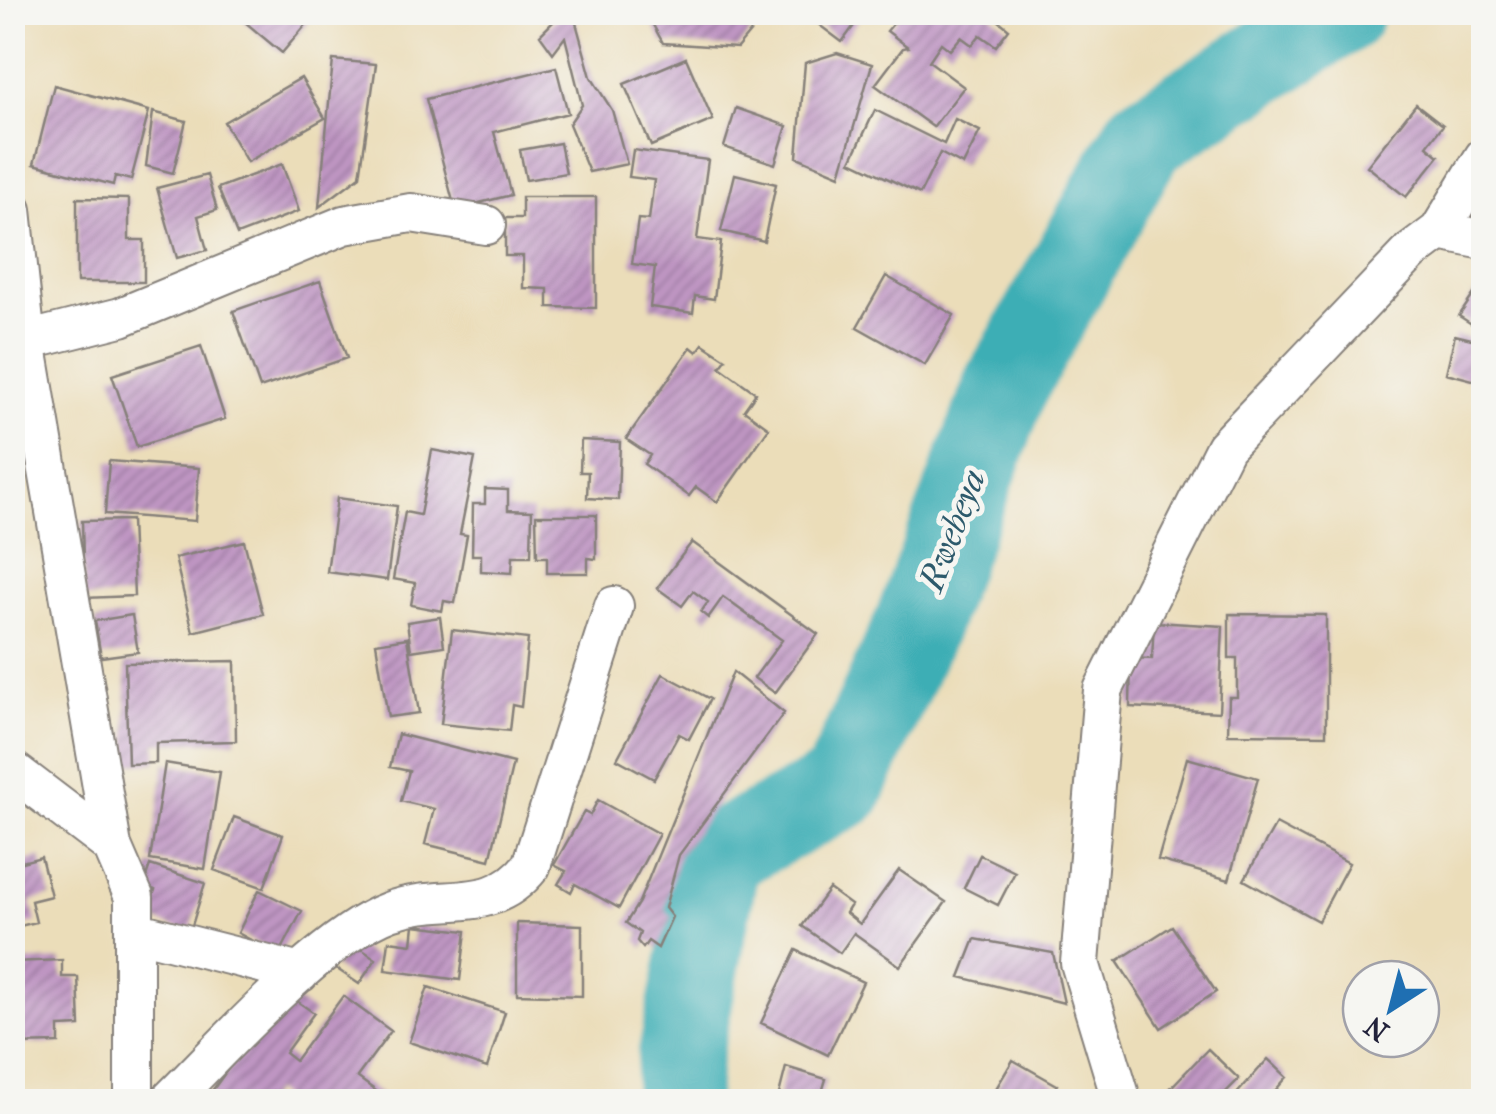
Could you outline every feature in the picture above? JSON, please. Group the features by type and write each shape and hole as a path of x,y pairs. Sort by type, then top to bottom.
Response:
{"street":[{"path":"1122,1102 1080,963 1103,690 1225,447 1411,252 1440,231 1484,157"},
{"path":"12,210 19,344 112,846 134,897 134,1102"},
{"path":"19,344 121,318 344,226 410,214 486,225"},
{"path":"1440,231 1484,240"},
{"path":"168,1102 300,973 388,912 486,900 520,880 531,866 614,606"},
{"path":"12,770 112,846"},
{"path":"134,931 300,973"}],"building":[{"path":"233,12 313,12 315,14 282,53"},
{"path":"563,12 573,12 591,77 612,110 627,164 589,172 569,124 582,105 565,37 553,53 540,35"},
{"path":"646,12 767,12 737,48 663,43"},
{"path":"802,12 864,12 842,42"},
{"path":"891,12 988,12 1009,29 996,46 980,35 972,45 961,37 950,50 941,43 929,61 964,87 933,127 875,85 903,48 908,47 887,31 898,18"},
{"path":"837,53 872,64 840,175 797,157 805,63"},
{"path":"686,58 713,120 651,146 624,84"},
{"path":"333,60 376,64 360,176 319,207"},
{"path":"556,67 568,113 494,132 511,195 455,209 426,99"},
{"path":"301,78 325,118 247,162 224,122"},
{"path":"54,85 149,111 131,180 115,176 113,185 34,164"},
{"path":"1416,104 1443,125 1427,146 1439,156 1406,197 1367,166"},
{"path":"736,108 787,126 775,164 724,147"},
{"path":"875,110 944,144 955,119 980,131 963,165 940,153 920,194 851,161"},
{"path":"153,112 186,121 173,173 146,166"},
{"path":"560,143 566,173 526,180 520,150"},
{"path":"633,150 708,160 697,239 721,242 714,299 695,296 693,313 650,307 655,267 632,264 638,219 649,220 654,180 629,177"},
{"path":"282,164 299,211 237,235 218,188"},
{"path":"735,174 776,184 764,241 721,231"},
{"path":"207,175 217,210 198,216 207,250 177,258 157,188"},
{"path":"522,197 596,197 596,308 548,307 548,289 523,288 523,256 505,256 505,218 522,218"},
{"path":"77,198 129,199 129,240 144,240 144,282 77,282"},
{"path":"886,276 954,315 925,365 857,327"},
{"path":"1484,279 1484,327 1481,330 1459,316"},
{"path":"320,281 347,358 260,388 233,311"},
{"path":"1455,335 1484,342 1484,383 1446,373"},
{"path":"703,344 726,359 720,367 756,393 744,410 769,428 717,502 696,487 689,496 644,464 650,455 626,439 691,347 697,352"},
{"path":"201,346 225,419 137,447 112,375"},
{"path":"581,440 620,442 618,500 587,498 588,472 580,472"},
{"path":"432,450 475,458 460,534 467,535 455,603 444,601 442,611 411,605 415,583 393,579 405,512 420,515"},
{"path":"109,461 199,468 195,521 105,514"},
{"path":"485,489 508,490 508,510 532,511 531,556 513,556 512,573 481,571 481,555 472,555 473,504 485,504"},
{"path":"337,498 397,506 387,580 327,572"},
{"path":"536,515 596,515 596,559 588,558 588,573 547,573 547,557 537,557"},
{"path":"131,520 134,596 84,598 82,521"},
{"path":"244,541 263,614 193,632 175,558"},
{"path":"692,542 818,634 775,693 754,678 782,640 723,597 708,618 701,612 708,602 693,591 682,606 657,588"},
{"path":"1229,614 1326,615 1326,735 1228,734 1229,697 1237,697 1237,658 1229,658"},
{"path":"132,615 138,652 101,657 95,621"},
{"path":"440,617 444,646 411,651 407,622"},
{"path":"1154,622 1223,626 1219,712 1130,707 1131,658 1152,659"},
{"path":"452,630 528,639 521,707 512,705 509,731 441,724"},
{"path":"407,638 419,713 388,717 376,643"},
{"path":"235,661 236,741 156,743 156,763 128,764 125,663"},
{"path":"733,672 784,713 679,855 665,908 672,917 658,948 648,941 643,948 637,941 640,933 626,923 639,902"},
{"path":"663,674 710,699 689,739 679,734 654,779 617,759"},
{"path":"398,734 513,763 490,860 425,844 434,809 401,801 409,771 390,767"},
{"path":"1187,758 1258,778 1229,880 1158,860"},
{"path":"165,763 220,772 205,869 150,860"},
{"path":"598,800 659,834 619,908 575,884 571,892 558,884 566,871 554,865 584,812 590,815"},
{"path":"234,817 283,835 264,888 214,870"},
{"path":"1276,824 1349,863 1318,921 1244,880"},
{"path":"12,828 22,862 41,857 51,896 31,901 36,922 12,928"},
{"path":"980,855 1015,872 998,905 964,888"},
{"path":"150,865 205,883 190,932 146,918 155,890 143,885"},
{"path":"899,870 946,902 900,966 854,933 840,953 802,926 829,889 851,905 846,913 860,924"},
{"path":"259,890 302,911 279,955 238,933"},
{"path":"517,923 582,925 582,996 517,994"},
{"path":"414,925 466,931 460,980 385,970 389,941 412,944"},
{"path":"1172,926 1216,992 1161,1028 1117,961"},
{"path":"975,939 1053,953 1064,1003 960,977"},
{"path":"351,942 376,959 359,984 334,967"},
{"path":"796,950 863,982 828,1055 761,1023"},
{"path":"62,960 62,977 78,977 80,1026 59,1027 59,1043 12,1044 12,962"},
{"path":"428,987 505,1012 487,1068 409,1042"},
{"path":"284,992 314,1013 285,1053 295,1061 343,996 391,1031 357,1077 391,1102 288,1102 274,1091 266,1102 204,1102"},
{"path":"1208,1049 1239,1079 1216,1102 1157,1102"},
{"path":"1268,1059 1287,1077 1265,1102 1239,1102 1234,1097"},
{"path":"1013,1060 1057,1085 1048,1102 988,1102"},
{"path":"786,1067 826,1079 819,1102 777,1102"}],"waterway":[{"name":"Rwebeya","path":"676,1102 680,1056 719,854 843,787 916,625 1006,386 1144,138 1342,12"}]}
